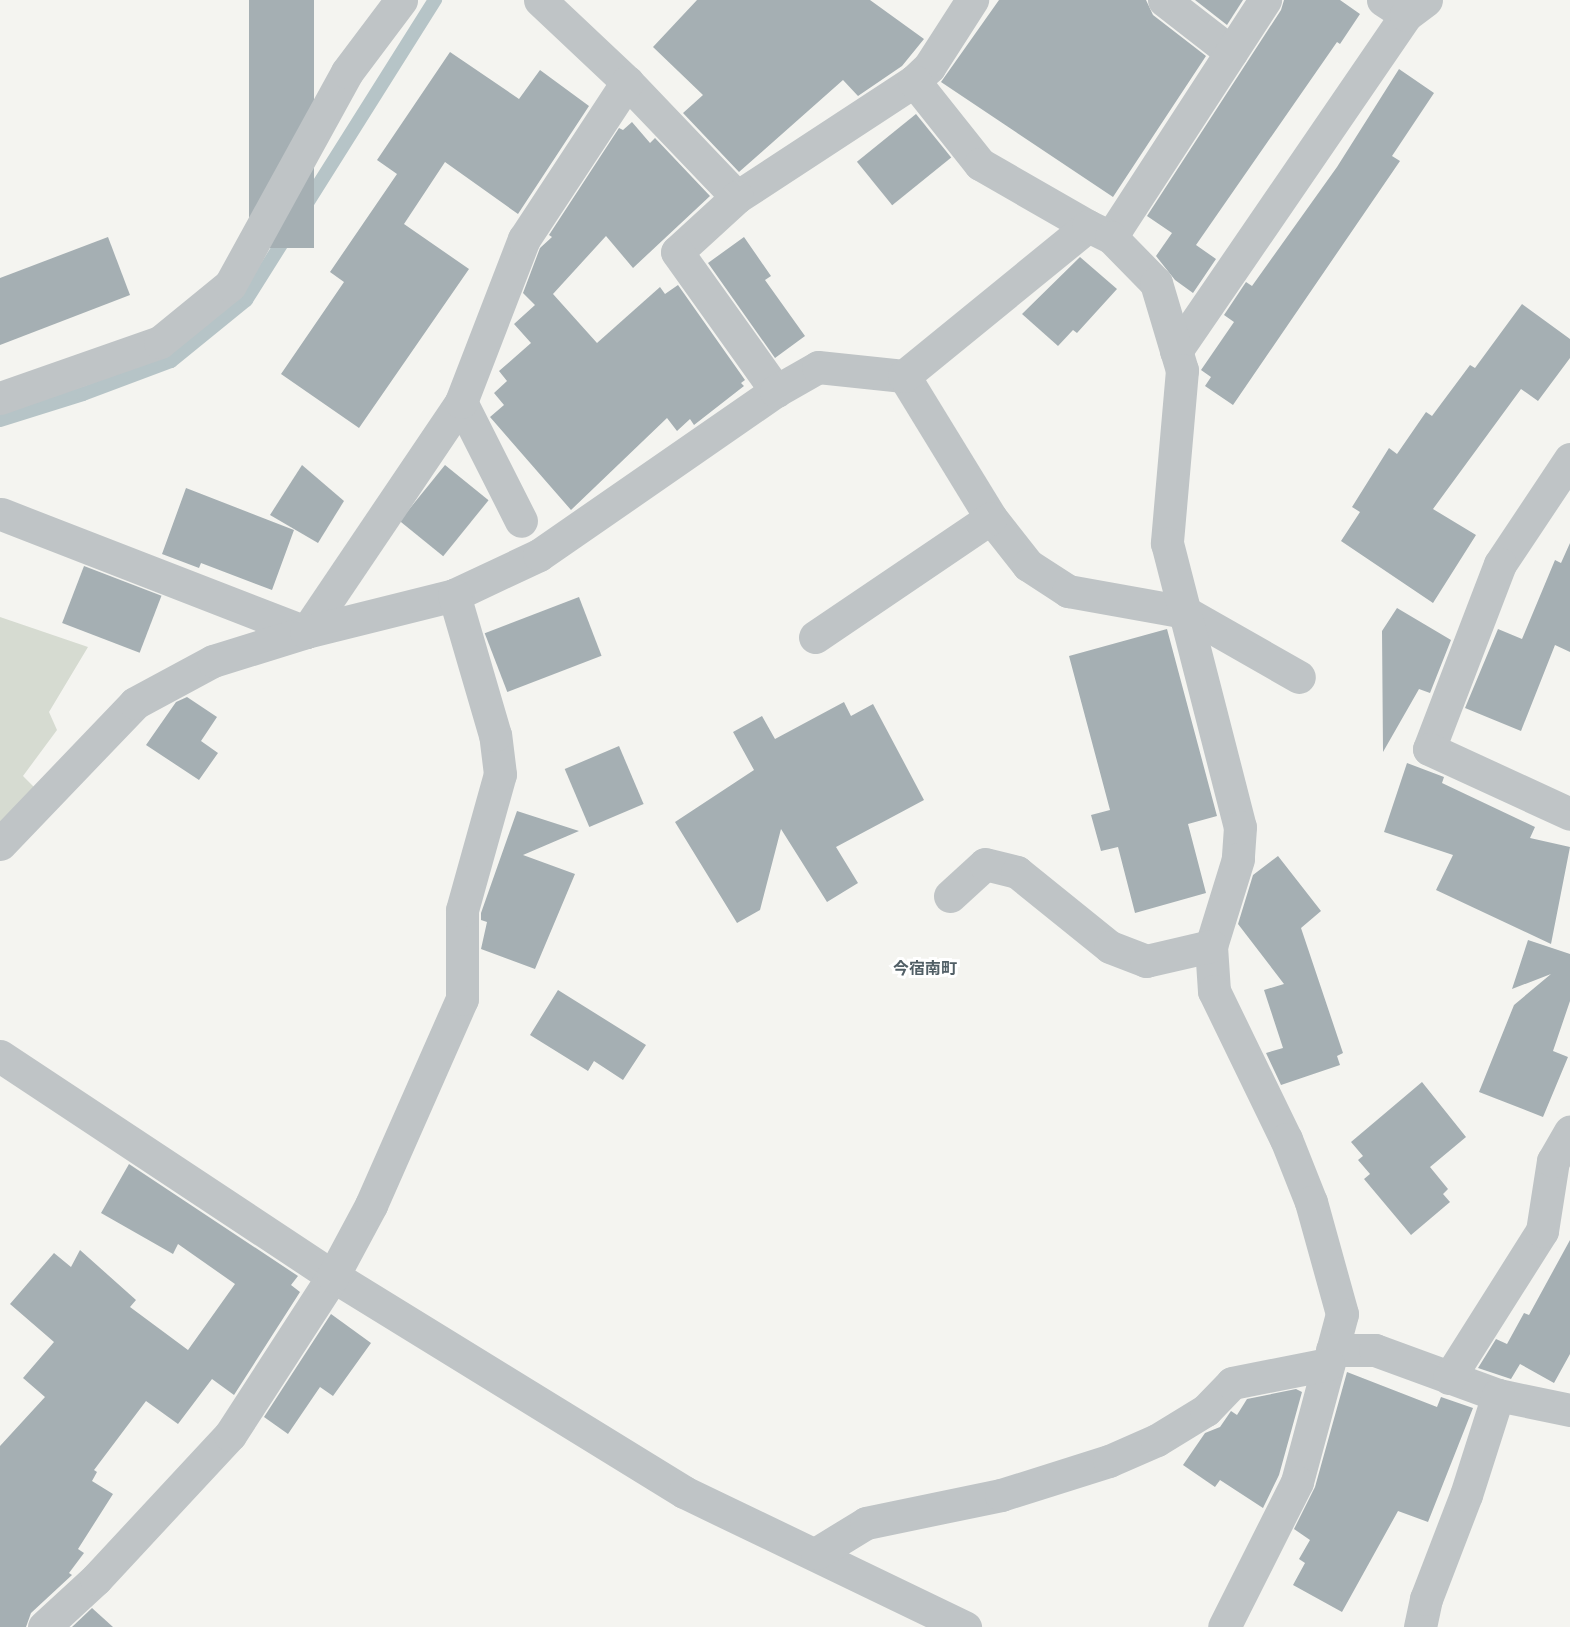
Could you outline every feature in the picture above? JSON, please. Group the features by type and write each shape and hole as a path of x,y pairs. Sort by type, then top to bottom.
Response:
{"street":[{"path":"0,398 160,342 230,285 347,72 401,0"},
{"path":"540,0 627,82 737,197"},
{"path":"776,391 678,252 737,197 914,81 930,66 972,0"},
{"path":"1164,0 1231,52"},
{"path":"0,844 135,704 213,661 306,632 454,595 539,555 776,391 818,367 904,376 1100,231 1231,52 1265,0"},
{"path":"1176,351 1405,5"},
{"path":"914,81 980,164 1100,231 1156,283 1182,370 1167,543 1240,827 1239,859 1211,946 1214,991 1290,1149 1311,1202 1342,1314 1375,1350 1498,1395 1570,1410"},
{"path":"306,632 460,402 524,239 627,82"},
{"path":"904,376 991,518 1028,565 1068,591 1185,612 1299,677"},
{"path":"460,402 521,521"},
{"path":"1570,459 1500,564 1429,749 1570,814"},
{"path":"1,514 306,632"},
{"path":"814,637 991,518"},
{"path":"44,1627 96,1579 230,1435 333,1276 408,1125 462,999 462,910 500,774 495,735 454,595"},
{"path":"950,896 985,864 1017,873 1110,947 1146,961 1211,946"},
{"path":"0,1056 333,1276 684,1492 817,1553 965,1627"},
{"path":"1449,1378 1542,1231 1553,1161 1570,1131"},
{"path":"1224,1627 1297,1482 1342,1314"},
{"path":"817,1553 866,1523 1001,1495 1109,1461 1157,1440 1206,1410 1232,1383 1330,1357 1375,1350"},
{"path":"1420,1627 1426,1599 1466,1495 1498,1395"}],"shaded area":[{"path":"0,617 88,647 49,712 57,730 23,776 35,788 0,823"}],"building":[{"path":"249,0 314,0 314,248 249,248"},
{"path":"697,0 870,0 924,39 902,66 858,96 843,80 739,172 683,113 703,95 653,47"},
{"path":"999,0 1146,0 1153,15 1206,56 1113,197 941,82"},
{"path":"1195,0 1243,0 1227,25"},
{"path":"1284,0 1340,0 1360,14 1340,44 1337,42 1196,245 1216,259 1193,293 1175,280 1156,256 1172,233 1147,216 1281,10"},
{"path":"450,52 519,99 540,70 589,106 518,214 445,162 404,224 469,269 359,428 281,374 344,282 330,272 397,174 377,160"},
{"path":"1399,69 1434,93 1392,156 1400,161 1233,405 1205,386 1211,377 1201,370 1234,322 1224,315 1246,282 1252,286 1337,167"},
{"path":"916,114 951,158 892,205 857,162"},
{"path":"632,122 650,143 655,138 710,196 633,268 606,236 553,294 597,343 660,287 665,294 678,285 745,380 741,383 744,386 694,425 690,419 677,431 667,418 571,510 490,417 504,405 494,393 507,381 499,371 531,343 514,324 535,305 523,293 540,248 552,237 549,235 619,128 623,130"},
{"path":"108,237 130,295 0,345 0,278"},
{"path":"744,237 771,276 765,280 805,336 775,358 708,263"},
{"path":"1080,257 1117,289 1077,333 1073,330 1058,346 1022,314"},
{"path":"1522,304 1570,339 1570,358 1538,401 1521,389 1433,509 1476,535 1433,603 1341,541 1360,512 1352,507 1389,448 1397,454 1426,412 1432,416 1470,365 1475,368"},
{"path":"302,465 344,501 318,543 270,515"},
{"path":"445,465 489,500 443,556 400,521"},
{"path":"186,488 294,530 272,590 201,563 199,568 162,554"},
{"path":"1570,543 1570,652 1555,645 1521,731 1465,708 1498,629 1522,639 1555,560 1561,563"},
{"path":"84,566 161,596 140,653 62,623"},
{"path":"579,597 602,656 507,692 485,633"},
{"path":"1397,608 1451,640 1430,693 1419,689 1383,752 1382,631"},
{"path":"1167,629 1217,816 1188,824 1206,893 1135,913 1118,847 1101,851 1091,815 1110,810 1069,656"},
{"path":"187,697 217,717 201,741 218,753 199,780 146,745 176,702"},
{"path":"844,702 851,716 873,704 924,800 836,847 858,883 827,902 781,829 760,910 737,923 675,822 754,770 733,732 762,716 775,739"},
{"path":"619,746 644,804 589,827 565,769"},
{"path":"1407,763 1444,777 1442,783 1535,827 1530,838 1570,847 1551,944 1436,890 1453,855 1384,832"},
{"path":"517,811 579,831 523,855 575,874 535,969 481,949 487,922 481,920 481,913"},
{"path":"1278,856 1321,911 1301,928 1343,1053 1337,1056 1340,1065 1281,1085 1266,1053 1283,1048 1264,990 1284,984 1238,924 1253,875"},
{"path":"1528,940 1570,954 1570,1001 1553,1051 1568,1057 1543,1117 1479,1092 1514,1005 1551,974 1512,989"},
{"path":"558,990 646,1045 623,1080 594,1061 588,1071 530,1035"},
{"path":"1422,1082 1466,1137 1430,1167 1448,1189 1443,1194 1450,1202 1411,1235 1364,1179 1370,1174 1358,1160 1363,1156 1351,1142"},
{"path":"129,1164 298,1276 291,1285 300,1292 234,1395 212,1379 178,1424 146,1401 94,1470 97,1472 92,1481 113,1494 78,1549 84,1553 69,1573 72,1575 31,1613 26,1627 0,1627 0,1446 45,1397 23,1378 54,1342 10,1304 54,1253 71,1267 80,1250 136,1300 130,1307 188,1350 235,1284 178,1244 173,1254 101,1213"},
{"path":"1570,1240 1570,1354 1554,1383 1520,1364 1511,1379 1478,1368 1496,1339 1507,1344 1524,1313 1529,1315"},
{"path":"331,1314 371,1343 333,1396 320,1387 288,1434 264,1417"},
{"path":"1347,1372 1437,1407 1441,1397 1473,1408 1428,1522 1398,1511 1342,1612 1293,1585 1305,1563 1299,1559 1310,1540 1294,1529 1315,1487"},
{"path":"1296,1389 1302,1392 1279,1475 1263,1508 1220,1480 1215,1487 1183,1465 1205,1433 1220,1427 1231,1411 1237,1415 1247,1399"},
{"path":"92,1608 113,1627 72,1627"}],"waterway":[{"path":"0,420 83,394 171,361 246,300 435,0"}],"district":[{"name":"今宿南町","path":"925,969"}]}
